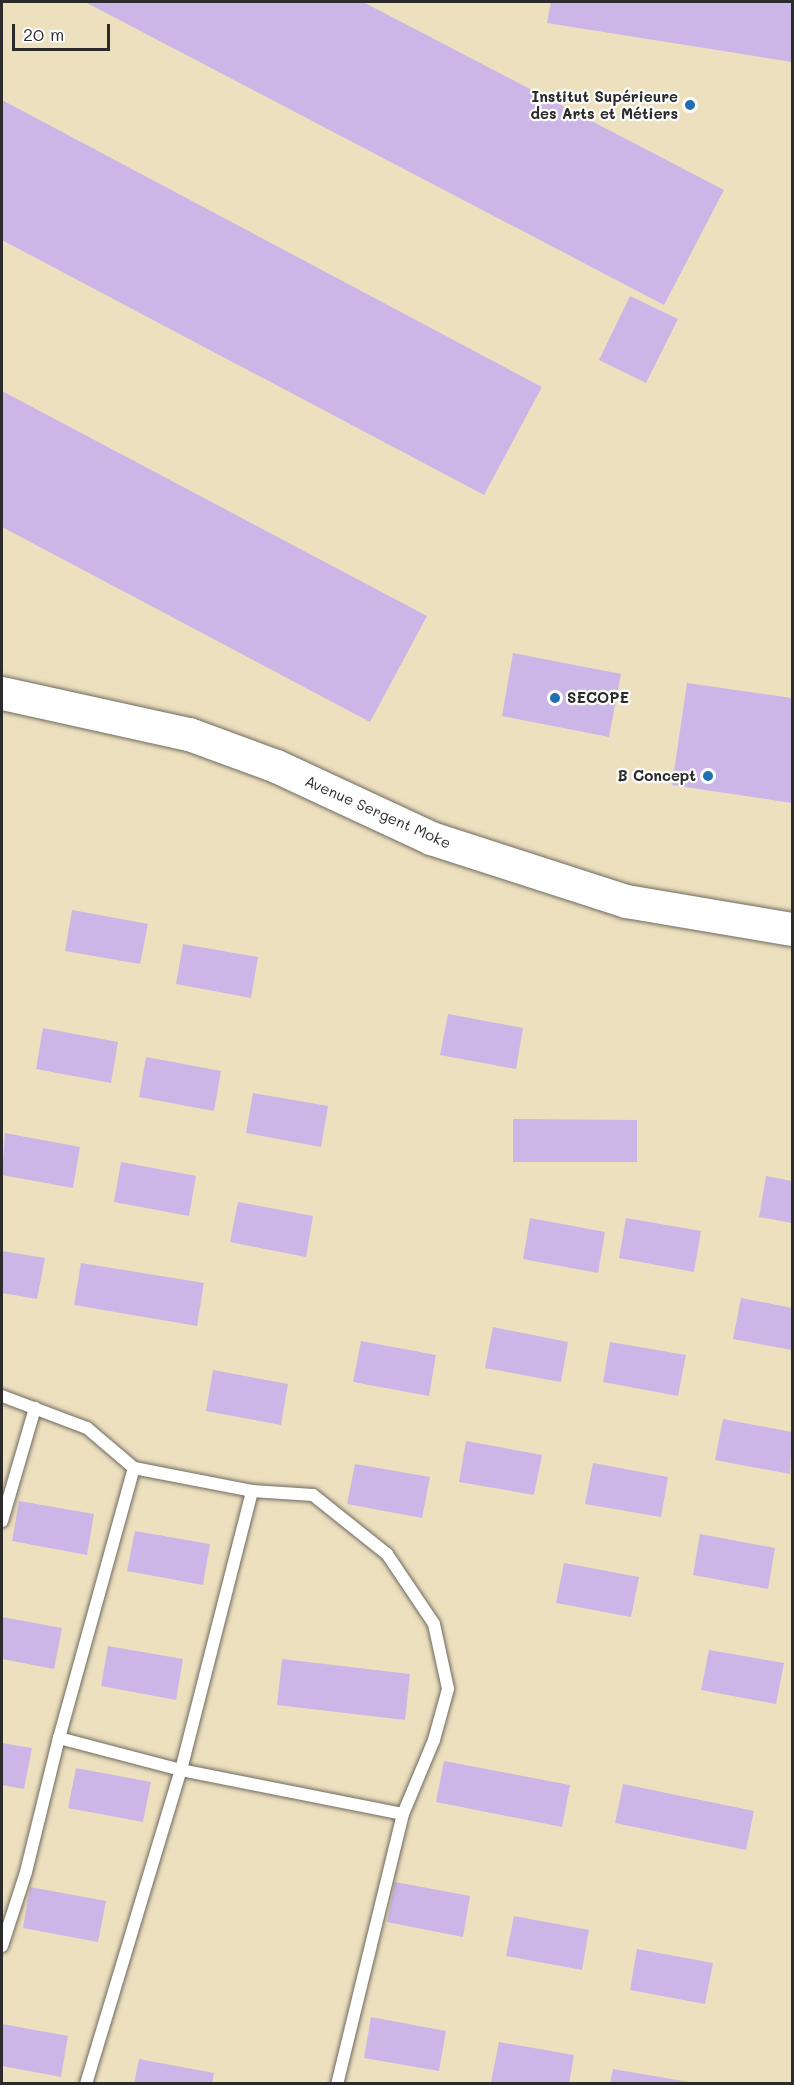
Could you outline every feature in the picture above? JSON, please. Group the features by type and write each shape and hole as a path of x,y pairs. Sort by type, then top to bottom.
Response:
{"main road":[{"name":"Avenue Sergent Moke","path":"2,693 189,734 276,766 431,838 626,901 747,924 792,928"}],"lane":[{"path":"2,1396 87,1428 134,1468 252,1491 314,1495 387,1554 434,1624 448,1689 434,1740 403,1814 337,2084"},
{"path":"2,1521 34,1408"},
{"path":"2,1946 26,1872 58,1737 134,1468"},
{"path":"86,2084 181,1770 252,1491"},
{"path":"58,1737 181,1770 403,1814"}],"building":[{"path":"85,2 363,2 724,190 664,305"},
{"path":"551,2 792,2 792,62 547,23"},
{"path":"2,100 542,387 484,495 2,240"},
{"path":"630,296 678,319 646,383 599,360"},
{"path":"2,391 427,616 370,722 2,527"},
{"path":"513,653 621,674 609,737 502,716"},
{"path":"687,683 792,698 792,803 672,785"},
{"path":"72,910 148,924 140,964 65,951"},
{"path":"183,944 258,957 251,998 176,984"},
{"path":"448,1014 523,1028 516,1069 440,1055"},
{"path":"43,1028 118,1042 111,1083 36,1069"},
{"path":"146,1057 221,1071 214,1111 139,1097"},
{"path":"253,1093 328,1106 321,1147 246,1133"},
{"path":"513,1119 637,1120 637,1162 513,1162"},
{"path":"5,1133 80,1147 73,1188 2,1175"},
{"path":"121,1162 196,1176 189,1216 114,1202"},
{"path":"766,1176 792,1181 792,1223 759,1217"},
{"path":"238,1202 313,1216 306,1257 230,1242"},
{"path":"530,1218 605,1232 598,1273 523,1259"},
{"path":"626,1218 701,1231 694,1272 619,1258"},
{"path":"2,1251 45,1258 37,1299 2,1293"},
{"path":"81,1263 204,1283 197,1326 74,1305"},
{"path":"741,1298 792,1308 792,1350 733,1339"},
{"path":"493,1327 568,1342 561,1382 485,1368"},
{"path":"361,1341 436,1355 429,1396 353,1382"},
{"path":"610,1342 686,1355 678,1396 603,1382"},
{"path":"213,1370 288,1384 281,1425 206,1411"},
{"path":"723,1419 792,1432 790,1474 715,1460"},
{"path":"466,1441 542,1455 534,1495 459,1482"},
{"path":"593,1463 668,1477 661,1517 585,1504"},
{"path":"355,1464 430,1477 422,1518 347,1504"},
{"path":"19,1501 94,1514 87,1555 12,1541"},
{"path":"135,1531 210,1544 203,1585 127,1571"},
{"path":"700,1534 775,1548 768,1589 693,1575"},
{"path":"564,1563 639,1577 631,1617 556,1603"},
{"path":"2,1617 62,1628 54,1669 2,1659"},
{"path":"108,1646 183,1659 176,1700 101,1686"},
{"path":"709,1650 784,1663 776,1704 701,1690"},
{"path":"282,1659 410,1674 405,1720 277,1705"},
{"path":"2,1743 32,1748 24,1789 2,1785"},
{"path":"444,1761 570,1785 562,1827 436,1802"},
{"path":"76,1768 151,1782 143,1822 68,1808"},
{"path":"623,1784 754,1811 746,1850 615,1823"},
{"path":"395,1882 470,1896 463,1937 387,1922"},
{"path":"30,1887 106,1901 98,1942 23,1928"},
{"path":"514,1916 589,1930 582,1970 506,1956"},
{"path":"637,1949 713,1963 705,2004 630,1990"},
{"path":"371,2017 446,2031 439,2071 364,2058"},
{"path":"2,2024 68,2036 61,2077 2,2066"},
{"path":"499,2042 574,2055 569,2084 491,2082"},
{"path":"139,2059 214,2073 212,2084 134,2084"},
{"path":"613,2069 689,2082 689,2084 610,2084"}],"place":[{"name":"Institut Supérieure des Arts et Métiers","path":"690,105"},
{"name":"SECOPE","path":"555,698"},
{"name":"B Concept","path":"708,776"}]}
